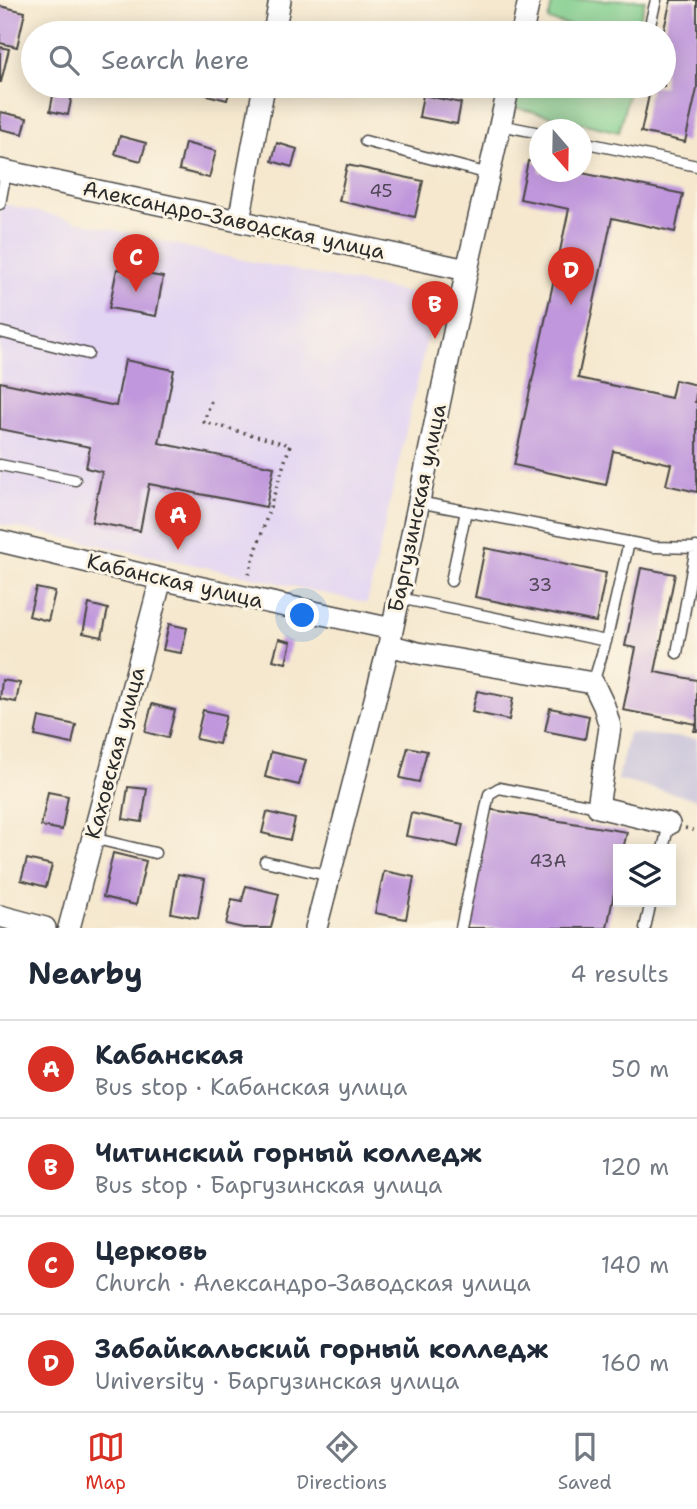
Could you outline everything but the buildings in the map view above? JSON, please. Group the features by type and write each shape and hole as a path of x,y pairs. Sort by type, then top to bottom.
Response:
{"street":[{"path":"276,21 280,0"},
{"path":"527,21 530,0"},
{"path":"239,221 262,98"},
{"name":"Баргузинская улица","path":"316,928 390,637 506,98"},
{"name":"Александро-Заводская улица","path":"3,171 467,270"},
{"name":"Кабанская улица","path":"0,541 241,596 390,637 418,653 593,683"},
{"name":"Каховская улица","path":"69,928 161,579"},
{"path":"593,683 610,727 598,807 669,824"},
{"path":"0,916 45,928"}],"lane":[{"path":"651,21 656,0"},
{"path":"500,125 529,131"},
{"path":"365,141 489,174"},
{"path":"592,144 697,166"},
{"path":"0,204 3,171"},
{"path":"0,332 88,354"},
{"path":"0,465 75,480"},
{"path":"418,502 654,547 696,547 677,653"},
{"path":"451,581 466,511"},
{"path":"593,683 606,641 629,542"},
{"path":"398,597 606,641"},
{"path":"461,928 489,794 499,788 598,807"},
{"path":"664,844 669,824"},
{"path":"92,838 155,853"},
{"path":"265,861 330,876"},
{"path":"645,928 650,907"}],"path":[{"path":"211,401 204,422 290,445 241,596"}],"shaded area":[{"path":"0,203 233,258 436,298 367,603 0,524"},
{"path":"628,733 697,739 697,799 618,780"}],"green space":[{"path":"553,0 645,0 639,21 548,20"},
{"path":"515,98 627,98 619,132 592,126 592,119 564,119 513,107"}],"place":[{"name":"Церковь","path":"136,292"},
{"name":"Забайкальский горный колледж","path":"571,305"},
{"name":"Читинский горный колледж","path":"435,339"},
{"name":"Кабанская","path":"178,550"}]}
